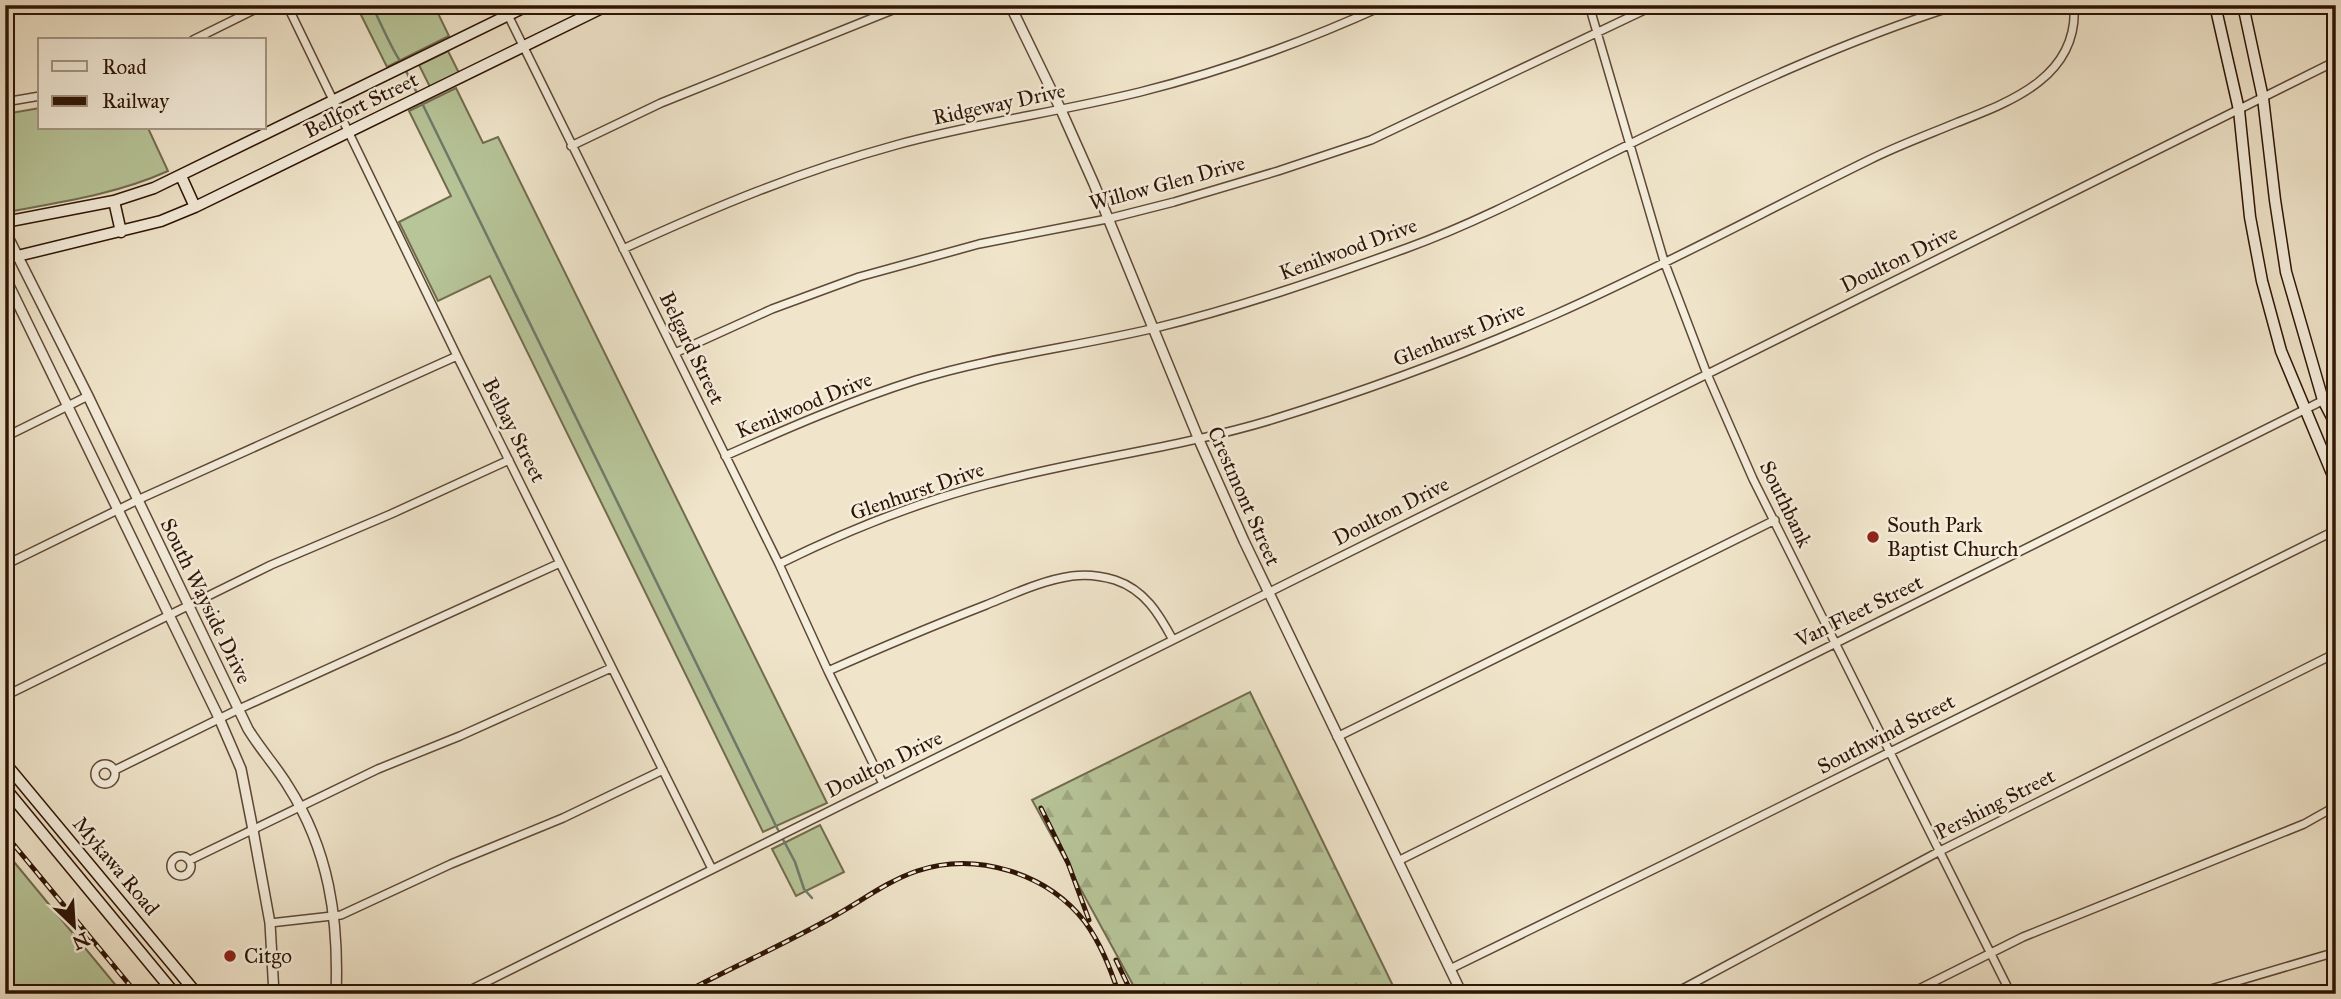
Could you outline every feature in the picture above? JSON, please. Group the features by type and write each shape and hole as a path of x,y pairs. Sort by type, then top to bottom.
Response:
{"main road":[{"name":"Bellfort Street","path":"5,222 114,201 154,188 529,5"},
{"name":"Bellfort Street","path":"5,259 121,232 161,221 195,207 608,5"},
{"path":"2216,5 2239,110 2250,217 2262,281 2280,348 2336,483"},
{"path":"2244,5 2263,98 2286,272 2323,400 2336,425"},
{"path":"181,176 195,207"},
{"path":"114,201 121,232"},
{"name":"Mykawa Road","path":"5,763 197,994"},
{"name":"Mykawa Road","path":"5,788 175,994"}],"street":[{"path":"197,38 264,5"},
{"name":"Belbay Street","path":"287,5 457,356 712,869"},
{"name":"Belgard Street","path":"503,5 779,565 883,784"},
{"path":"571,146 673,98 905,5"},
{"name":"Crestmont Street","path":"1010,5 1061,110 1199,440 1267,592 1462,994"},
{"name":"Ridgeway Drive","path":"623,248 738,198 811,170 923,138 1140,92 1226,68 1325,32 1385,5"},
{"name":"Southbank","path":"1589,5 1664,261 1707,374 1753,479 2011,994"},
{"name":"Willow Glen Drive","path":"675,353 772,309 859,277 979,244 1107,219 1278,171 1371,140 1655,5"},
{"name":"Kenilwood Drive","path":"725,456 819,414 918,379 1024,353 1154,328 1303,285 1416,245 1511,203 1765,79 1895,25 1958,5"},
{"name":"Glenhurst Drive","path":"779,565 870,523 953,494 1033,473 1199,440 1369,389 1463,354 1559,313 1892,149 2005,104 2027,92 2048,75 2066,49 2074,5"},
{"name":"Doulton Drive","path":"462,994 2336,61"},
{"path":"5,102 38,96"},
{"name":"South Wayside Drive","path":"5,231 239,709 259,748 300,807 318,844 328,879 333,915 336,994"},
{"name":"South Wayside Drive","path":"5,277 219,718 241,769 270,923 274,994"},
{"path":"5,565 117,509 457,356"},
{"name":"Van Fleet Street","path":"1398,861 2336,394"},
{"path":"5,437 88,396"},
{"path":"5,696 271,565 401,510 509,460"},
{"path":"1337,737 1774,520"},
{"name":"Southwind Street","path":"1450,969 2336,530"},
{"path":"115,770 219,718 560,563"},
{"path":"828,671 1004,598 1053,580 1074,576 1115,580 1130,588 1158,612 1173,640"},
{"name":"Pershing Street","path":"1673,994 1940,851 2336,653"},
{"path":"190,860 379,769 611,668"},
{"path":"270,923 349,912 451,864 563,818 663,770"},
{"path":"1909,994 1989,952 2069,917 2304,824 2336,806"},
{"path":"2194,994 2336,952"}],"green space":[{"path":"356,5 434,5 449,36 387,67"},
{"path":"448,51 459,73 430,87 419,65"},
{"path":"456,88 483,143 498,137 827,803 763,832 490,276 438,301 399,222 451,196 409,111"},
{"path":"38,108 38,130 149,130 168,171 109,191 7,212 5,114"},
{"path":"1250,692 1397,994 1138,994 1032,800"},
{"path":"820,825 844,872 796,896 772,849"},
{"path":"5,851 123,994 5,994"}],"waterway":[{"path":"372,5 402,63"},
{"path":"405,69 418,95"},
{"path":"421,101 795,862 804,889 812,898"}],"railway":[{"path":"1041,808 1068,863 1089,920"},
{"path":"5,834 137,994"},
{"path":"682,994 811,929 905,876 940,865 963,864 986,865 1031,879 1069,905 1096,939 1119,994"},
{"path":"1116,960 1132,994"}],"place":[{"name":"South Park Baptist Church","path":"1873,537"},
{"name":"Citgo","path":"230,956"}]}
